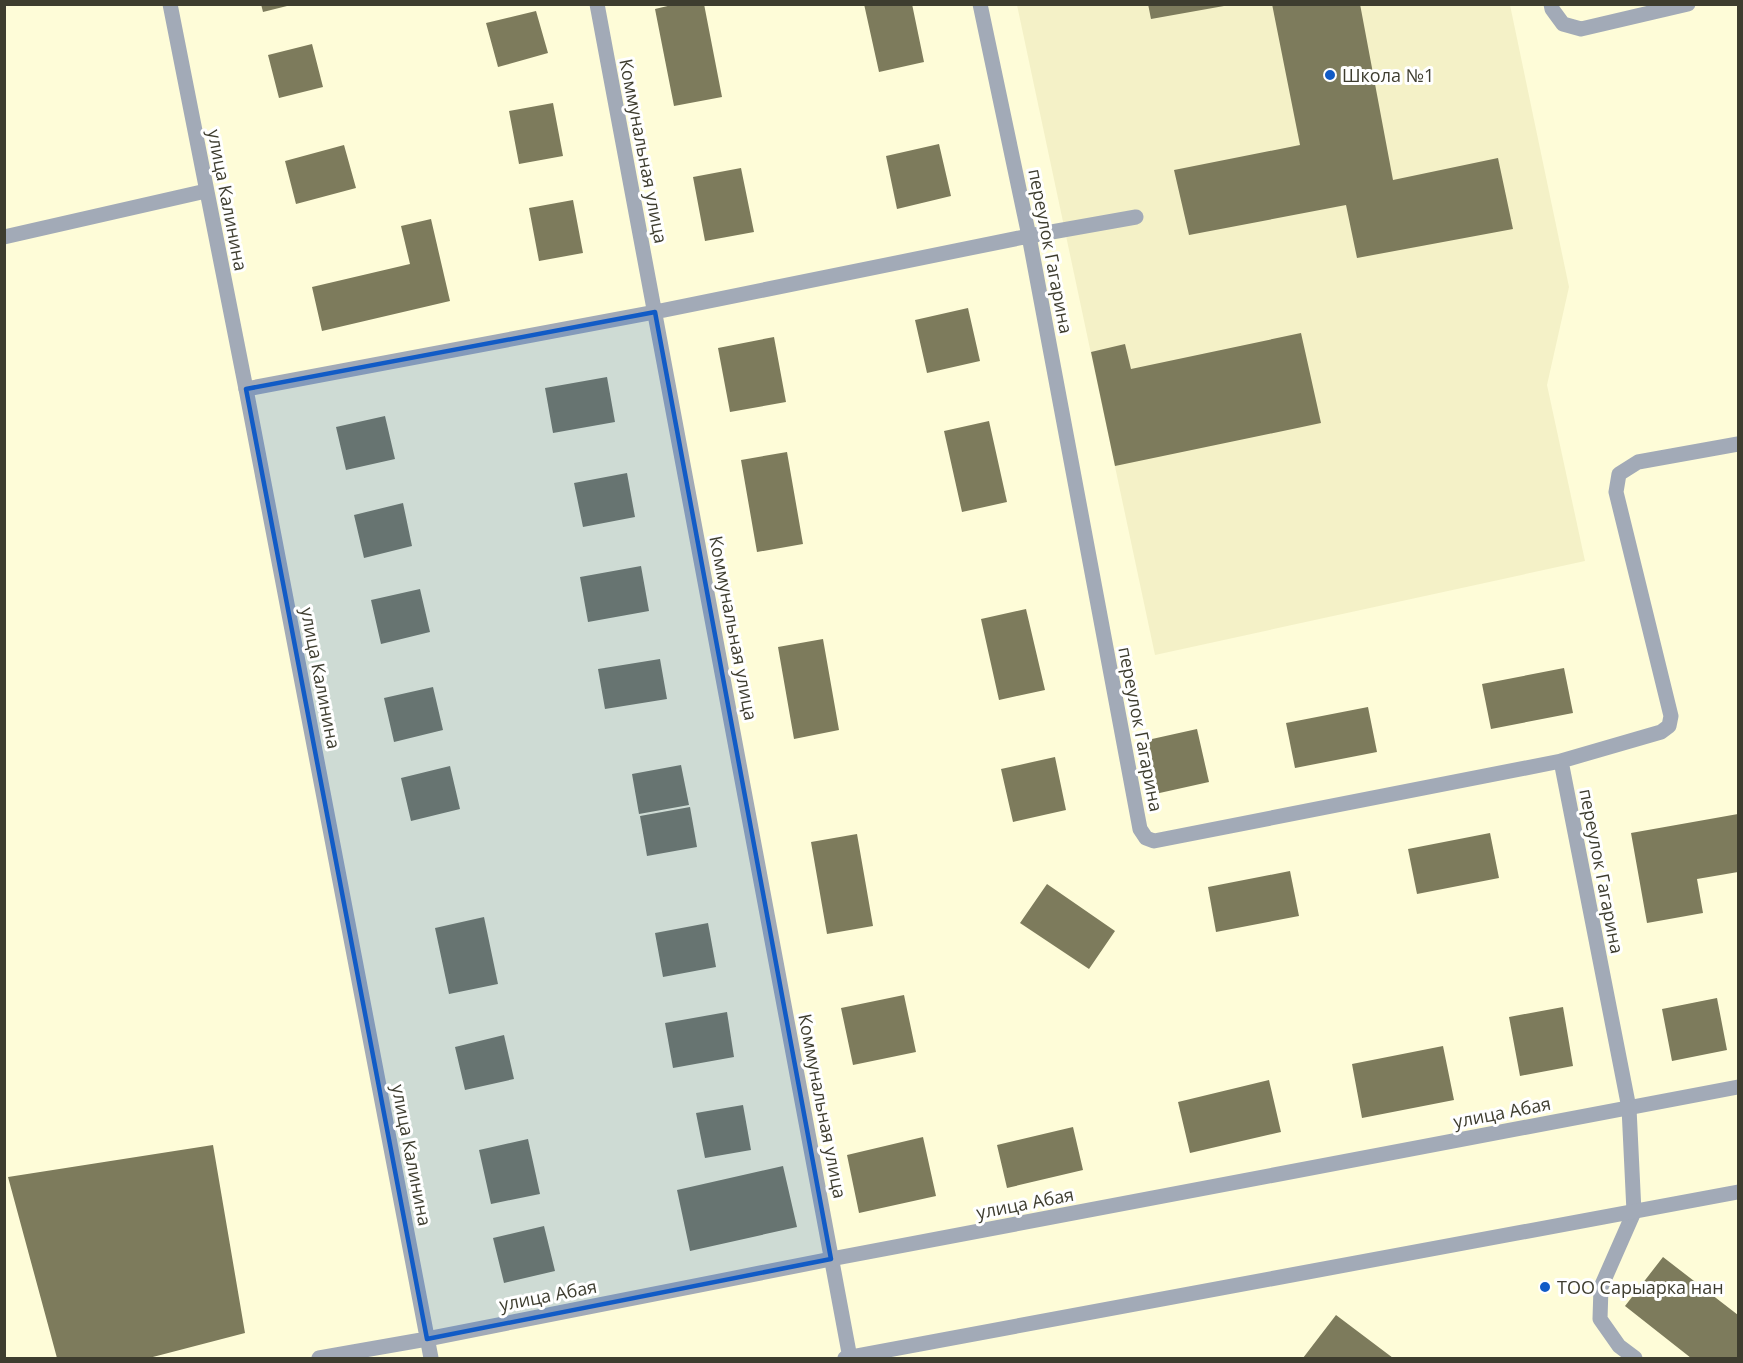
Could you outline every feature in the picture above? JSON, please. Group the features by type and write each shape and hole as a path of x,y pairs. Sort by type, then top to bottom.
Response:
{"street":[{"name":"улица Калинина","path":"170,4 246,389 431,1359"},
{"name":"Коммунальная улица","path":"597,4 848,1358"},
{"name":"переулок Гагарина","path":"980,4 1029,236 1140,829 1146,838 1154,841 1561,761 1629,1108 1634,1212"},
{"path":"1551,4 1563,24 1581,29 1688,4"},
{"path":"4,237 206,191"},
{"path":"246,389 655,312 1029,236 1136,217"},
{"path":"1561,761 1661,732 1669,726 1671,716 1616,492 1619,474 1638,462 1738,444"},
{"name":"улица Абая","path":"319,1359 831,1259 1738,1087"},
{"path":"848,1358 1738,1192"},
{"path":"1634,1212 1601,1287 1600,1319 1619,1346 1635,1359"}],"highlighted area":[{"path":"655,312 831,1259 427,1339 246,389"}],"shaded area":[{"path":"1017,5 1510,5 1569,287 1547,385 1585,561 1155,655"}],"building":[{"path":"261,4 291,4 291,5 263,12"},
{"path":"676,4 704,4 722,97 674,106 655,9"},
{"path":"864,4 912,4 924,62 879,72"},
{"path":"1148,4 1224,4 1224,6 1151,19"},
{"name":"Школа №1","path":"1272,4 1360,4 1393,180 1498,158 1513,229 1357,258 1346,205 1189,235 1174,170 1300,145"},
{"path":"536,11 548,53 498,67 486,23"},
{"path":"312,44 323,87 279,98 268,55"},
{"path":"553,103 563,156 519,164 509,111"},
{"path":"939,144 951,196 897,209 886,156"},
{"path":"344,145 356,188 296,204 285,161"},
{"path":"741,168 754,232 705,241 693,177"},
{"path":"573,200 583,253 539,261 529,208"},
{"path":"431,219 450,301 322,331 312,287 410,264 401,226"},
{"path":"968,308 980,361 927,373 915,320"},
{"path":"1301,333 1321,423 1115,466 1091,352 1125,344 1131,369"},
{"path":"774,337 786,402 730,412 718,348"},
{"path":"607,377 615,422 553,433 545,388"},
{"path":"385,416 395,459 346,470 336,427"},
{"path":"989,421 1007,502 962,512 944,431"},
{"path":"787,452 803,544 757,552 741,460"},
{"path":"627,473 635,517 583,527 574,483"},
{"path":"403,503 412,546 364,558 354,515"},
{"path":"641,566 649,611 588,622 580,577"},
{"path":"420,589 430,632 381,644 371,600"},
{"path":"1026,609 1045,690 999,700 981,619"},
{"path":"823,639 839,730 794,739 778,647"},
{"path":"660,659 667,699 605,709 598,669"},
{"path":"1564,668 1573,713 1491,729 1482,684"},
{"path":"433,687 443,730 394,742 384,698"},
{"path":"1368,707 1377,752 1295,768 1286,723"},
{"path":"1197,729 1209,782 1155,794 1143,741"},
{"path":"1055,757 1066,810 1013,822 1001,769"},
{"path":"681,765 689,805 639,814 632,774"},
{"path":"450,766 460,809 411,821 401,778"},
{"path":"690,807 697,847 647,856 640,816"},
{"path":"1738,814 1738,872 1697,879 1703,913 1647,923 1631,833"},
{"path":"1490,833 1499,878 1417,894 1408,849"},
{"path":"857,834 873,926 827,934 811,842"},
{"path":"1290,871 1299,916 1216,932 1208,887"},
{"path":"1047,884 1115,931 1089,969 1020,923"},
{"path":"484,917 498,984 449,994 435,928"},
{"path":"708,923 716,967 663,977 655,933"},
{"path":"904,995 916,1052 853,1065 841,1008"},
{"path":"1717,998 1727,1050 1672,1061 1662,1009"},
{"path":"1563,1007 1573,1066 1520,1076 1509,1017"},
{"path":"727,1012 734,1057 673,1068 665,1023"},
{"path":"504,1035 514,1079 465,1090 455,1047"},
{"path":"1443,1046 1454,1100 1362,1118 1352,1064"},
{"path":"1269,1080 1281,1132 1190,1153 1178,1102"},
{"path":"743,1105 751,1150 705,1158 696,1113"},
{"path":"1073,1127 1083,1170 1007,1188 997,1145"},
{"path":"923,1137 936,1196 859,1213 847,1155"},
{"path":"528,1139 540,1194 491,1204 479,1150"},
{"path":"213,1145 245,1333 149,1358 57,1358 8,1177"},
{"path":"783,1166 797,1227 690,1251 677,1190"},
{"path":"544,1226 555,1271 504,1283 493,1238"},
{"path":"1663,1257 1738,1315 1738,1358 1691,1358 1625,1306"},
{"path":"1336,1315 1393,1358 1303,1358"}],"place":[{"name":"Школа №1","path":"1330,75"},
{"name":"ТОО Сарыарка нан","path":"1545,1287"}]}
